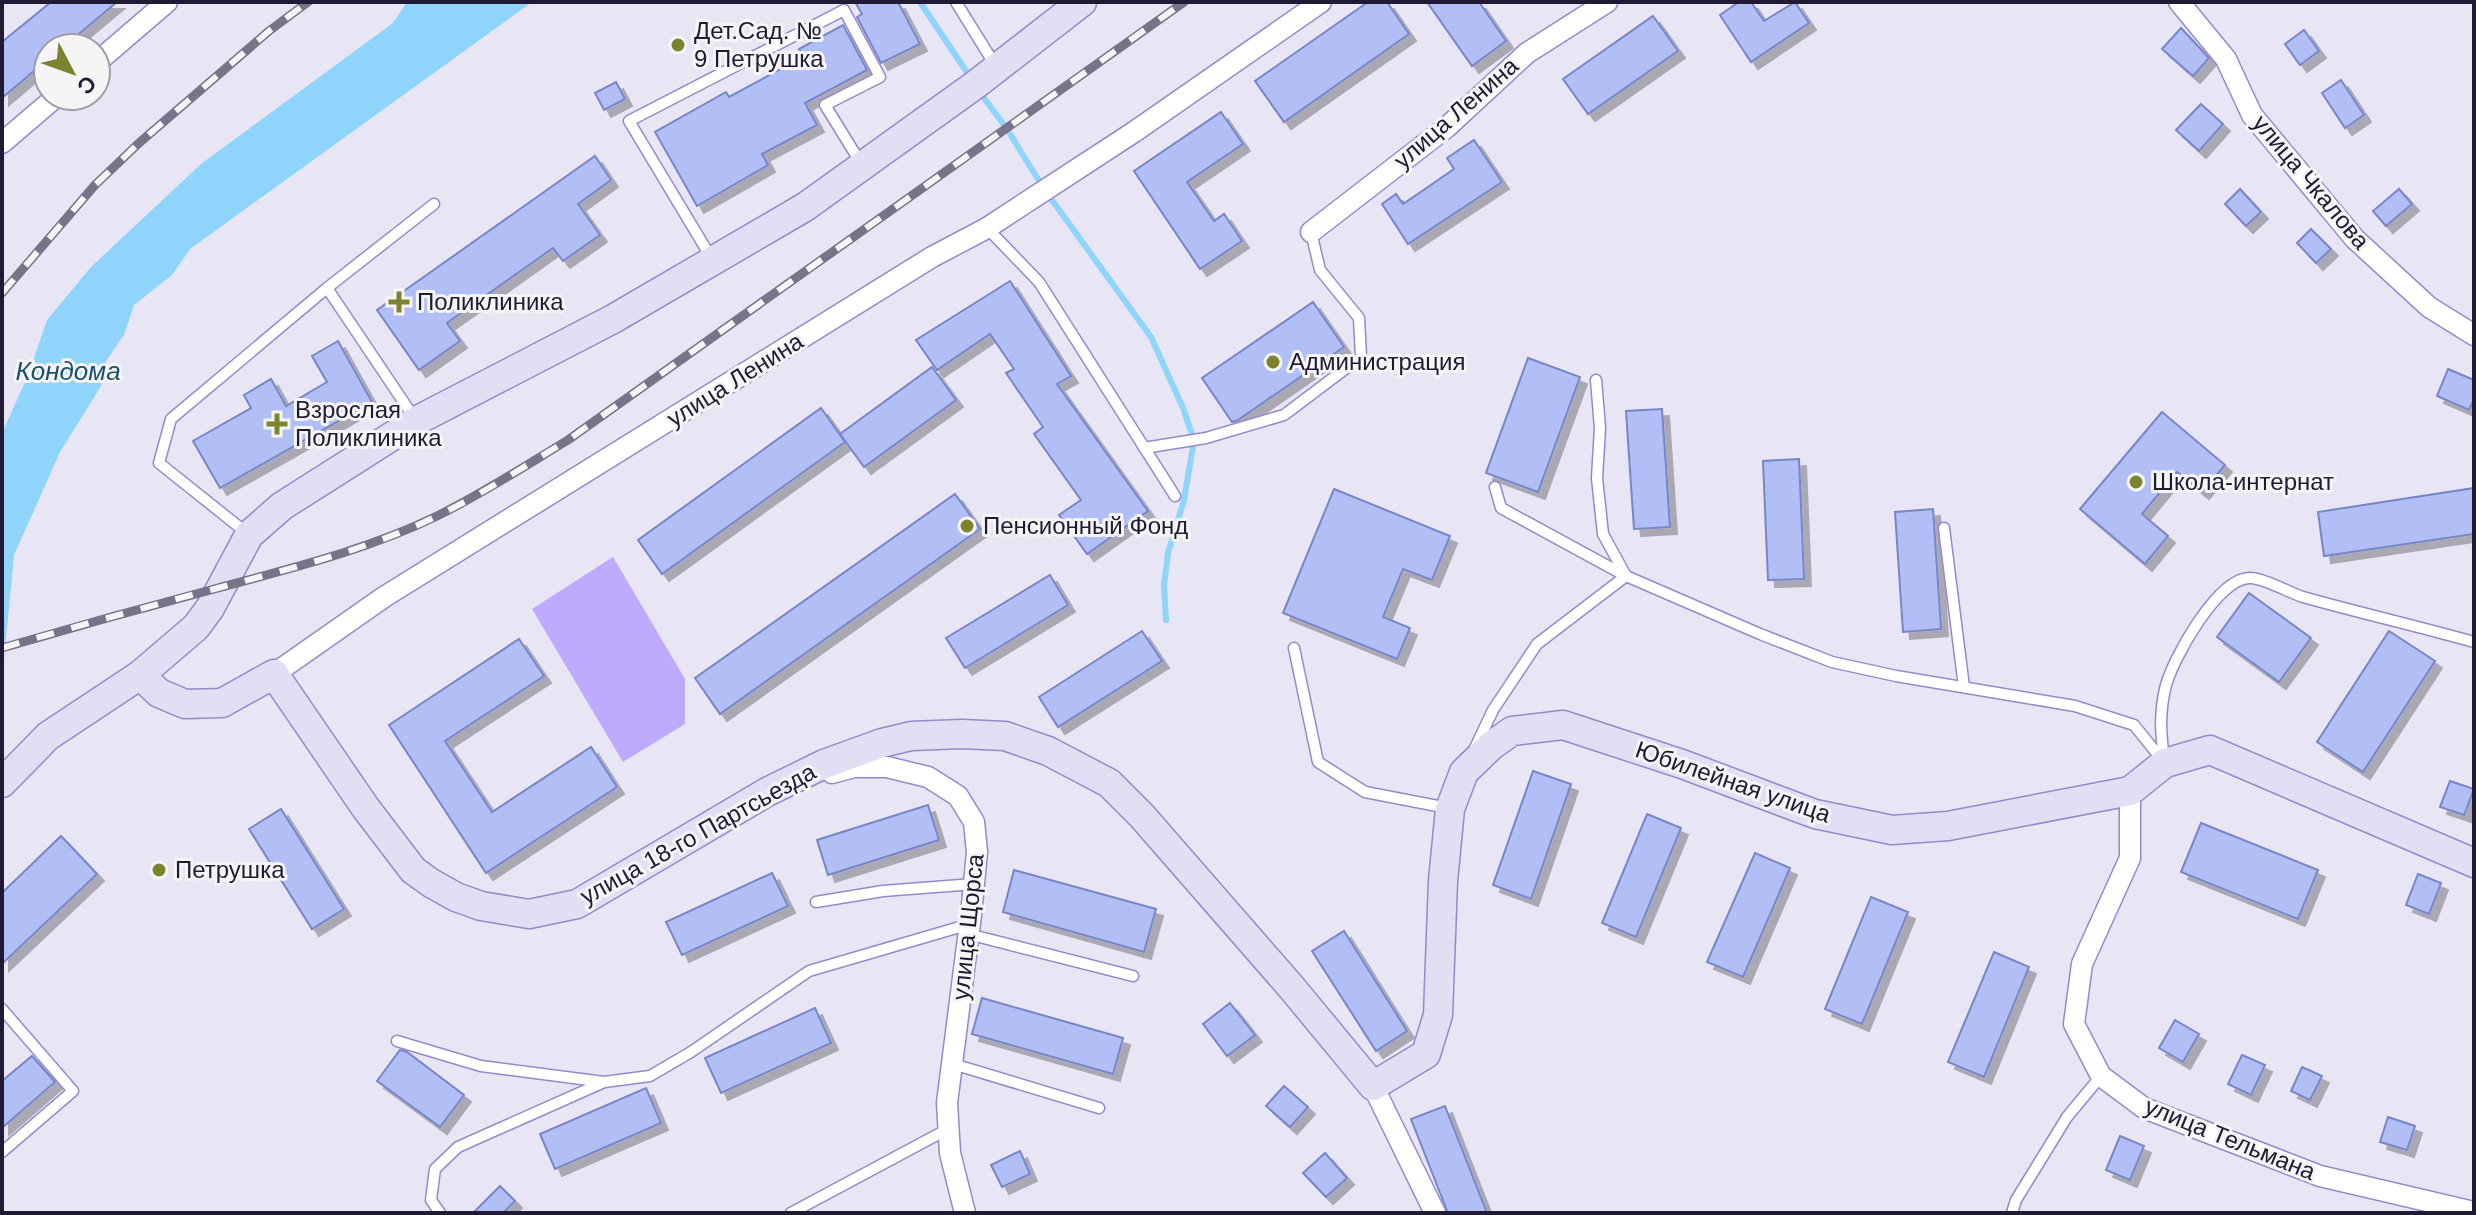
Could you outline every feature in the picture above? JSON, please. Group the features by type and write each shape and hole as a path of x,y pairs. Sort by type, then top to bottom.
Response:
{"street":[{"path":"112,49 167,2"},
{"path":"2,783 48,736 140,675 196,627 210,608 249,535 282,506 416,421 613,319 805,207 975,85 1082,2"},
{"name":"улица Ленина","path":"140,675 159,693 185,704 222,703 274,674 384,597 932,257 987,228 1134,132 1321,2"},
{"name":"улица Ленина","path":"1311,232 1447,127 1527,53 1607,2"},
{"name":"улица Чкалова","path":"2179,2 2226,59 2252,115 2355,239 2429,307 2474,335"},
{"path":"2,143 38,112"},
{"name":"улица 18-го Партсьезда","path":"274,674 365,807 413,870 456,897 481,906 529,914 577,904 767,792 824,764 882,743 911,736 1005,736 1048,751 1109,783 1142,816 1292,988 1373,1086 1435,1213"},
{"name":"Юбилейная улица","path":"1373,1086 1426,1054 1438,1015 1443,881 1450,809 1464,772 1512,731 1563,725 1682,764 1815,814 1892,830 1948,826 2130,791 2165,763 2210,750 2474,863"},
{"name":"улица Щорса","path":"767,792 854,767 887,767 928,777 958,796 974,822 977,852 974,884 947,1103 950,1153 965,1213"},
{"name":"улица Тельмана","path":"2130,791 2130,858 2082,964 2074,1024 2101,1076 2144,1108 2320,1176 2474,1212"}],"lane":[{"path":"956,2 996,67"},
{"path":"713,260 629,121 844,10 880,77 825,105 863,166"},
{"path":"249,535 159,463 171,419 327,288 434,204"},
{"path":"987,228 1039,282 1175,496"},
{"path":"1144,448 1206,438 1284,415 1361,357 1359,318 1320,270 1311,232"},
{"path":"327,288 416,421"},
{"path":"1596,380 1600,428 1597,478 1603,534 1626,576"},
{"path":"1495,487 1501,508 1626,576 1760,634 1832,662 2075,706 2134,725 2165,763"},
{"path":"1944,528 1964,687"},
{"path":"1464,772 1493,710 1537,644 1626,576"},
{"path":"2165,763 2160,719 2166,684 2187,639 2230,584 2250,578 2300,596 2474,642"},
{"path":"1294,648 1318,762 1365,792 1450,809"},
{"path":"816,902 883,891 974,884"},
{"path":"397,1041 481,1066 604,1082 650,1076 691,1052 809,971 969,929 1133,976"},
{"path":"2,1009 73,1091 2,1152"},
{"path":"953,1064 1099,1108"},
{"path":"2012,1213 2016,1200 2067,1117 2101,1076"},
{"path":"440,1213 431,1200 435,1169 458,1147 604,1082"},
{"path":"791,1213 949,1128"}],"shaded area":[{"path":"613,557 685,679 685,724 623,762 532,609"}],"water":[{"name":"Кондома","path":"407,2 532,2 190,249 172,275 134,305 124,335 106,361 101,386 60,452 14,555 2,679 2,433 27,378 47,320 91,267 201,164 393,23"}],"building":[{"path":"51,2 117,2 81,32 32,32 32,73 2,98 2,42"},
{"path":"855,2 898,2 920,44 881,63 857,17 862,14"},
{"path":"1368,2 1387,2 1409,34 1284,122 1255,81"},
{"path":"1427,2 1479,2 1506,41 1472,66"},
{"path":"1739,2 1751,2 1764,21 1795,2 1809,23 1751,62 1720,15"},
{"path":"1653,16 1678,51 1588,114 1563,79"},
{"path":"843,25 867,70 805,103 817,125 762,154 768,165 697,206 655,132 726,92 729,97 803,57 799,49"},
{"path":"2181,28 2209,58 2193,76 2162,49"},
{"path":"2304,30 2319,51 2300,65 2285,44"},
{"path":"2341,80 2364,115 2345,128 2322,93"},
{"path":"616,82 625,99 604,110 595,93"},
{"path":"2201,104 2223,124 2199,151 2176,130"},
{"path":"1221,112 1243,144 1187,182 1214,221 1224,214 1242,241 1200,269 1134,171"},
{"path":"1474,140 1502,182 1408,244 1382,204 1396,194 1403,204 1454,169 1447,158"},
{"path":"595,156 611,180 578,204 600,235 563,261 553,248 447,323 460,341 419,370 377,310"},
{"path":"2240,189 2261,212 2246,226 2225,204"},
{"path":"2399,189 2412,204 2386,226 2373,211"},
{"path":"2311,229 2331,249 2316,263 2297,243"},
{"path":"1010,281 1071,376 1057,384 1148,511 1087,554 1059,515 1081,500 1034,434 1043,427 1006,373 1014,369 990,334 937,370 916,340"},
{"name":"Администрация","path":"1313,302 1344,347 1232,422 1202,378"},
{"name":"Взрослая Поликлиника","path":"338,341 372,402 220,488 193,441 251,408 244,395 271,379 286,406 327,382 312,356"},
{"path":"1528,358 1580,377 1538,492 1486,473"},
{"path":"932,367 956,400 864,467 840,434"},
{"path":"2448,369 2474,380 2474,399 2469,410 2437,396"},
{"path":"821,408 845,442 662,574 638,540"},
{"path":"1662,409 1670,527 1634,529 1626,411"},
{"name":"Школа-интернат","path":"2162,412 2225,465 2202,492 2177,472 2142,514 2168,536 2145,564 2080,509"},
{"path":"1799,459 1804,579 1768,580 1763,461"},
{"path":"2474,488 2474,534 2324,556 2318,512"},
{"path":"1334,489 1450,536 1432,580 1403,569 1383,617 1410,628 1397,659 1283,613"},
{"path":"955,494 980,529 720,714 695,678"},
{"path":"1933,509 1941,629 1903,632 1895,512"},
{"path":"1050,575 1068,605 965,668 946,638"},
{"path":"2249,593 2311,638 2279,682 2217,637"},
{"path":"1142,631 1162,661 1058,727 1039,697"},
{"path":"2389,631 2435,661 2363,772 2317,742"},
{"path":"519,639 544,676 445,741 492,812 591,747 617,787 486,873 389,725"},
{"path":"1533,771 1571,784 1531,899 1493,885"},
{"path":"2450,781 2474,789 2464,815 2440,807"},
{"path":"928,805 939,840 828,875 817,840"},
{"path":"281,809 344,909 312,929 249,829"},
{"path":"1647,814 1681,828 1636,937 1602,923"},
{"path":"2201,823 2318,870 2298,919 2181,872"},
{"path":"61,836 97,874 2,964 2,893"},
{"path":"1755,853 1790,868 1743,977 1707,962"},
{"path":"1014,870 1156,909 1144,952 1003,912"},
{"path":"772,873 788,906 682,955 666,922"},
{"path":"2418,874 2441,883 2429,914 2406,905"},
{"path":"1871,897 1908,912 1862,1024 1825,1009"},
{"path":"1344,931 1407,1031 1376,1051 1312,951"},
{"path":"1994,952 2029,967 1984,1077 1948,1062"},
{"path":"982,998 1123,1038 1113,1074 972,1034"},
{"path":"1230,1003 1255,1035 1227,1056 1203,1024"},
{"path":"815,1008 831,1043 721,1093 705,1058"},
{"path":"2175,1020 2199,1034 2183,1062 2159,1048"},
{"path":"400,1050 464,1095 440,1127 377,1081"},
{"path":"2242,1055 2265,1065 2251,1095 2228,1084"},
{"path":"32,1056 55,1082 2,1128 2,1081"},
{"path":"2302,1067 2322,1076 2310,1100 2291,1091"},
{"path":"1284,1086 1308,1107 1290,1127 1266,1106"},
{"path":"646,1088 661,1123 555,1169 540,1134"},
{"path":"1445,1106 1487,1213 1448,1213 1411,1119"},
{"path":"2388,1117 2415,1126 2407,1150 2380,1142"},
{"path":"2120,1136 2144,1146 2130,1180 2106,1170"},
{"path":"1020,1151 1030,1174 1002,1187 991,1165"},
{"path":"1325,1153 1347,1178 1326,1197 1303,1173"},
{"path":"500,1186 515,1201 503,1213 473,1213"}],"waterway":[{"path":"920,2 970,77"},
{"path":"978,90 1007,129 1044,189 1151,337 1183,408 1194,440 1184,500 1168,553 1164,585 1166,620"}],"railway":[{"path":"2,293 95,185 139,143 269,31 308,2"},
{"path":"2,648 329,557 411,528 470,498 568,440 1184,2"}],"place":[{"name":"Дет.Сад. № 9 Петрушка","path":"678,45"},
{"name":"Поликлиника","path":"399,302"},
{"name":"Администрация","path":"1273,362"},
{"name":"Взрослая Поликлиника","path":"277,424"},
{"name":"Школа-интернат","path":"2136,482"},
{"name":"Пенсионный Фонд","path":"967,526"},
{"name":"Петрушка","path":"159,870"}]}
